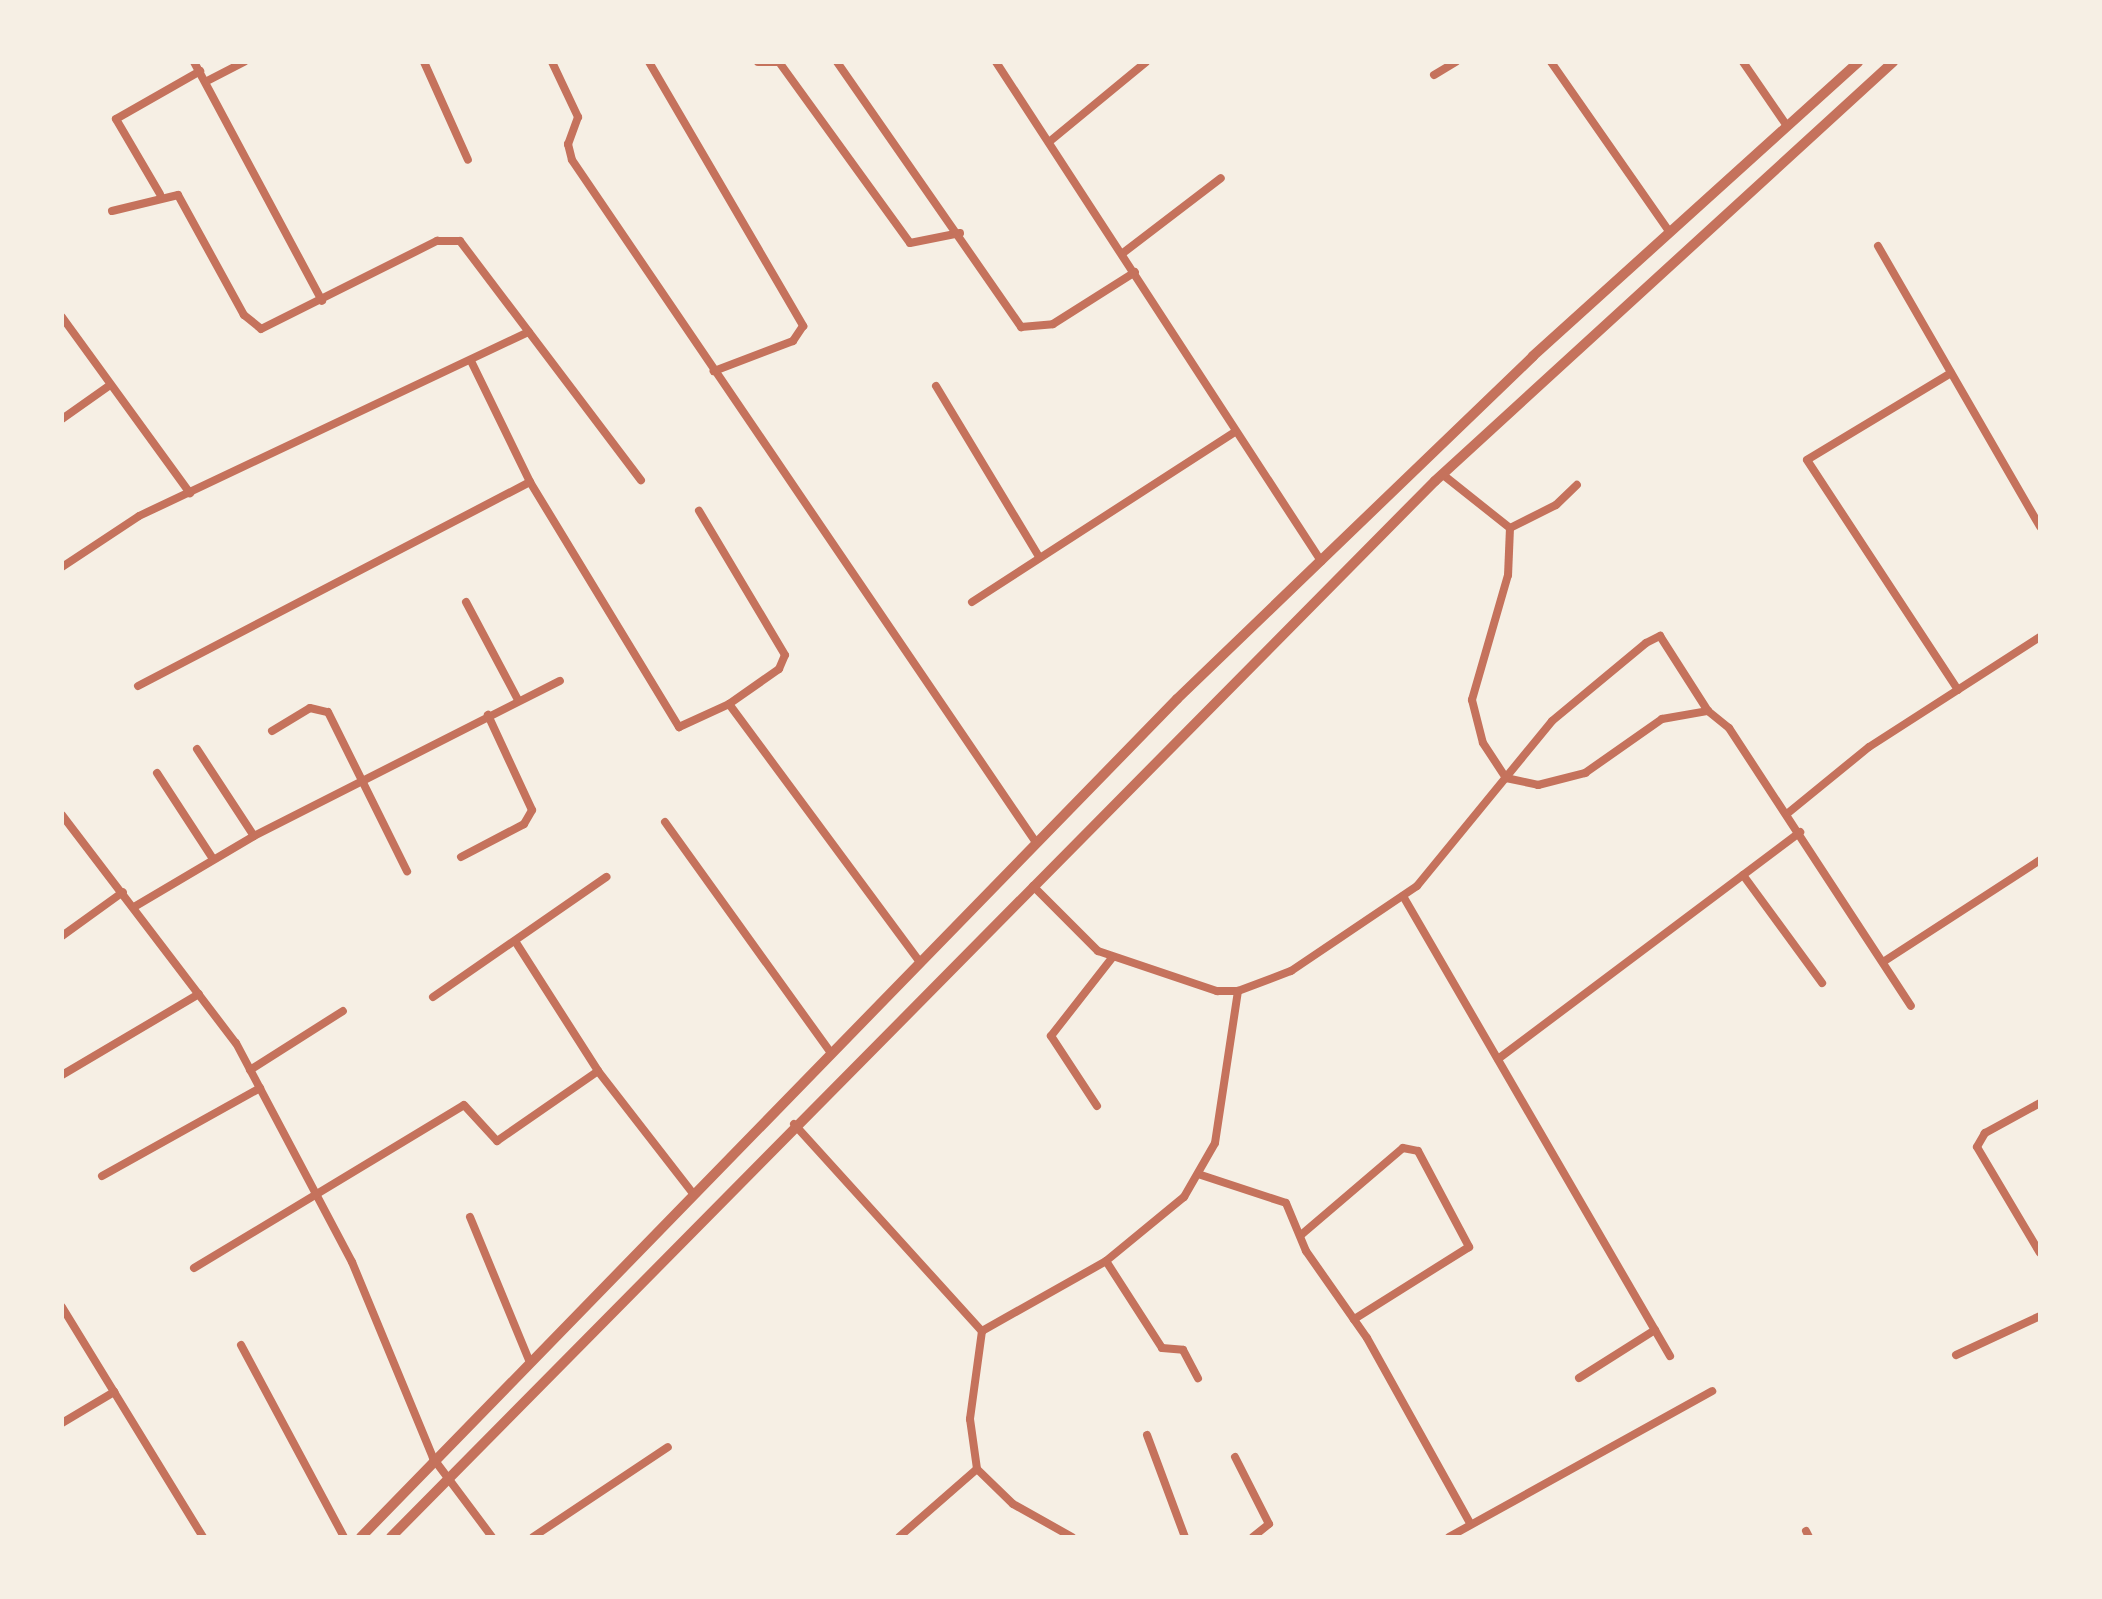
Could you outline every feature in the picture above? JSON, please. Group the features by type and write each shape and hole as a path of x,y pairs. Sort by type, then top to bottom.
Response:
{"street":[{"path":"194,62 207,81 322,301"},
{"path":"207,81 244,62"},
{"path":"424,62 468,160"},
{"path":"552,62 578,117 568,144 572,160 1035,841"},
{"path":"649,62 803,326 793,341 714,371"},
{"path":"758,62 779,62 910,243 960,233"},
{"path":"837,62 960,233 1021,327 1053,324 1135,272"},
{"path":"996,62 1123,253 1233,433 1321,561"},
{"path":"1049,142 1146,62"},
{"path":"1434,75 1456,62"},
{"path":"1551,62 1669,231"},
{"path":"1743,62 1787,126"},
{"path":"361,1537 433,1458 1035,841 1321,561 1669,231 1858,62"},
{"path":"391,1537 446,1475 1442,474 1893,62"},
{"path":"160,194 116,119 200,71"},
{"path":"1123,253 1221,178"},
{"path":"112,211 160,194 183,201 253,325 276,328 322,301 449,238 472,253 641,480"},
{"path":"1878,246 2040,527"},
{"path":"62,317 190,493"},
{"path":"62,567 190,493 529,332"},
{"path":"471,361 530,482 673,720 687,728 729,704 779,669 785,655 699,511"},
{"path":"1951,373 1807,460 1958,690"},
{"path":"62,419 110,385"},
{"path":"936,386 1039,557"},
{"path":"972,602 1233,433"},
{"path":"1442,474 1510,528"},
{"path":"138,686 530,482"},
{"path":"1510,528 1556,505 1577,485"},
{"path":"1510,528 1508,575 1472,700 1483,743 1506,778 1538,785 1585,773 1662,719 1708,711"},
{"path":"466,602 518,700"},
{"path":"1033,886 1112,958 1217,991 1238,991 1291,971 1403,896 1441,862 1552,721 1660,636 1708,711 1729,728 1788,813 1911,1006"},
{"path":"1788,813 1869,747 2040,637"},
{"path":"134,907 254,836 560,681"},
{"path":"729,704 918,959"},
{"path":"272,731 323,708 407,871"},
{"path":"461,857 524,824 532,810 488,715"},
{"path":"197,749 254,836"},
{"path":"157,773 213,859"},
{"path":"62,815 199,994 250,1070 315,1191 433,1458 492,1537"},
{"path":"665,822 829,1050"},
{"path":"1498,1059 1800,832"},
{"path":"1883,962 2040,860"},
{"path":"1743,875 1822,983"},
{"path":"433,997 606,877"},
{"path":"62,936 123,892"},
{"path":"1403,896 1670,1356"},
{"path":"515,941 598,1071 692,1192"},
{"path":"1097,1106 1051,1036 1112,958"},
{"path":"982,1331 1106,1261 1169,1213 1201,1175 1228,1092 1238,991"},
{"path":"62,1075 199,994"},
{"path":"250,1070 343,1011"},
{"path":"194,1268 315,1191 464,1105 497,1141 598,1071"},
{"path":"102,1176 260,1088"},
{"path":"2040,1103 1985,1133 1977,1147 2040,1253"},
{"path":"794,1124 982,1331"},
{"path":"1301,1235 1403,1148 1418,1151 1469,1247 1354,1319"},
{"path":"1201,1175 1274,1196 1354,1319 1470,1523"},
{"path":"470,1217 529,1360"},
{"path":"1106,1261 1162,1348 1183,1350 1198,1378"},
{"path":"62,1307 203,1537"},
{"path":"1956,1355 2040,1316"},
{"path":"1579,1378 1655,1330"},
{"path":"982,1331 970,1419 977,1469 1013,1504 1072,1537"},
{"path":"241,1345 344,1537"},
{"path":"1449,1537 1712,1391"},
{"path":"62,1423 114,1392"},
{"path":"1147,1435 1185,1537"},
{"path":"533,1537 668,1447"},
{"path":"1235,1457 1269,1524 1253,1537"},
{"path":"899,1537 977,1469"}]}
